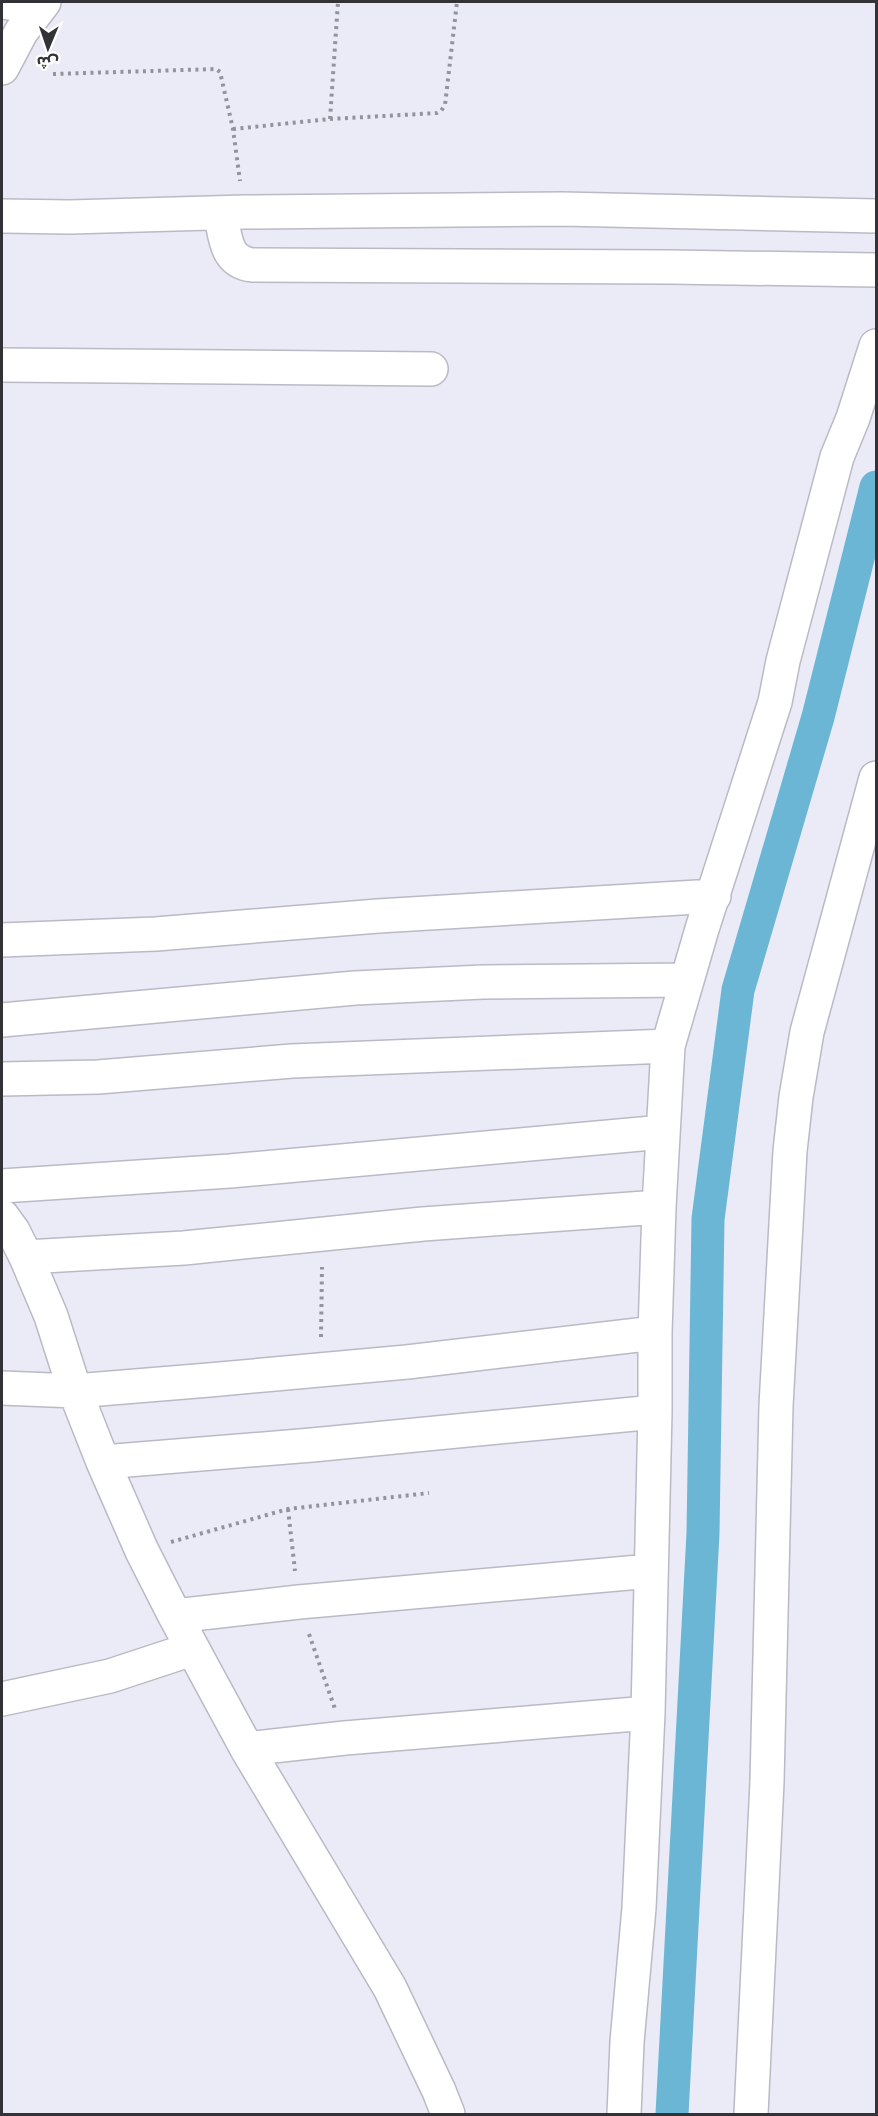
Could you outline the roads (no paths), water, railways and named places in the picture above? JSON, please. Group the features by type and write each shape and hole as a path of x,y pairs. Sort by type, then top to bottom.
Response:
{"street":[{"path":"3,2 41,5"},
{"path":"2,68 21,32 41,5"},
{"path":"2,216 70,217 232,212 562,209 876,216"},
{"path":"232,212 229,252 243,264 252,265 876,270"},
{"path":"624,2115 627,2042 639,1908 648,1713 655,1333 668,1046 775,702 783,661 837,457 853,418 876,346"},
{"path":"2,365 431,369"},
{"path":"751,2115 767,1782 776,1406 790,1151 807,1032 876,778"},
{"path":"2,940 156,934 378,916 714,896"},
{"path":"2,1020 355,988 483,982 687,980"},
{"path":"2,1079 98,1077 292,1061 668,1046"},
{"path":"2,1186 230,1171 663,1132"},
{"path":"26,1257 184,1248 466,1221 659,1207"},
{"path":"2,1216 13,1231 26,1257 51,1316 75,1391 142,1551 247,1749 390,1988 448,2115"},
{"path":"2,1388 75,1391 321,1371 655,1333"},
{"path":"103,1462 312,1445 655,1412"},
{"path":"175,1616 299,1602 651,1571"},
{"path":"2,1699 110,1676 192,1649"},
{"path":"247,1749 345,1738 648,1713"}],"waterway":[{"path":"672,2114 703,1533 708,1219 738,990 818,717 876,487"}]}
